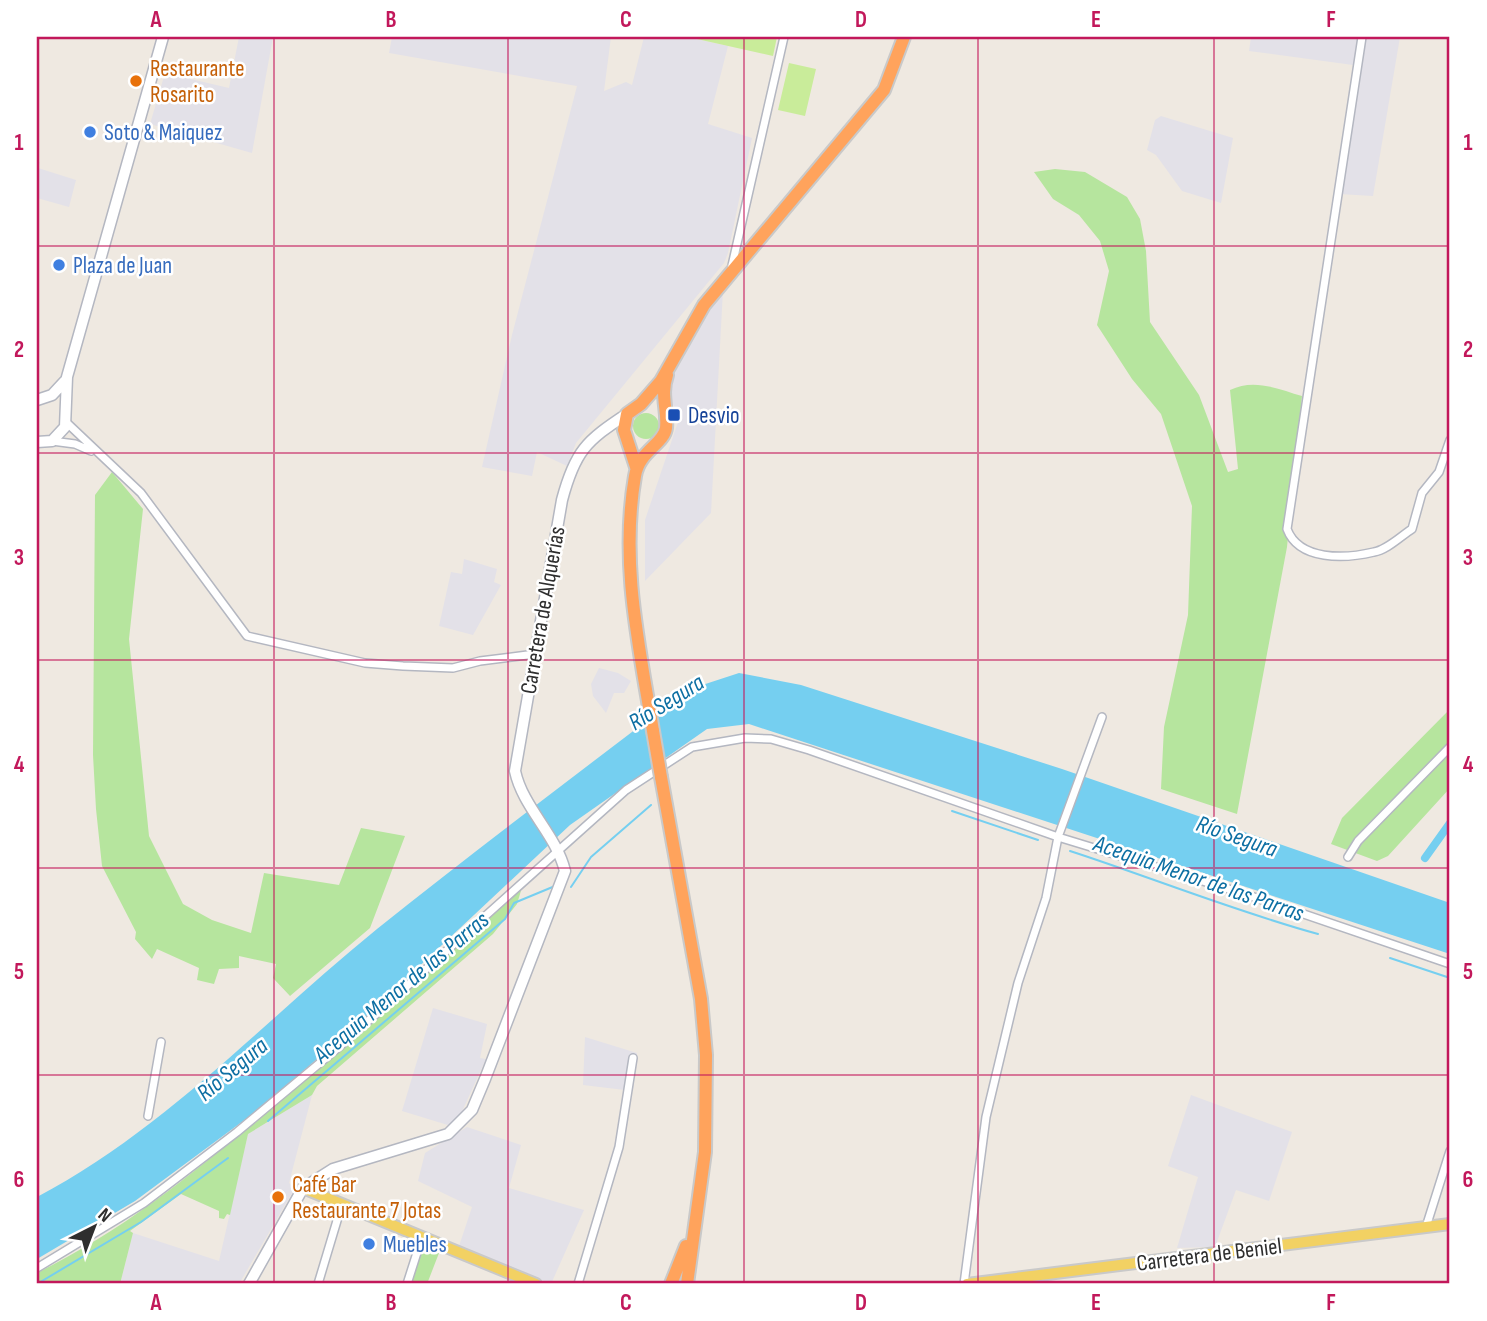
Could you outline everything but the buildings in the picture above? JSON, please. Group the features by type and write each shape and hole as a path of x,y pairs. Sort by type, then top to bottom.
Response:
{"highway":[{"path":"687,1284 699,1202 707,1111 706,1055 701,999 630,590 629,525 636,467 624,424 627,414 641,404 661,382 704,304 884,90 904,37"},
{"path":"636,467 651,445 664,434 665,382 672,362"},
{"path":"641,404 654,406 664,415"},
{"path":"628,437 640,446 651,445"},
{"path":"671,1284 699,1202"},
{"path":"679,1284 699,1202"}],"main road":[{"path":"303,1188 536,1284"},
{"name":"Carretera de Beniel","path":"966,1284 1450,1224"}],"street":[{"path":"52,441 60,435 67,377 163,37"},
{"path":"730,274 784,37"},
{"path":"1362,37 1287,529 1292,542 1307,552 1333,555 1376,552 1412,529 1422,493 1439,472 1450,440"},
{"path":"41,400 56,393 67,377"},
{"path":"41,400 58,404 64,417 82,440 110,462 141,493 247,636 365,663 403,666 453,668 535,654"},
{"name":"Carretera de Alquerías","path":"557,849 518,786 515,771 567,480 581,451 605,427 627,414"},
{"path":"605,427 628,437"},
{"path":"37,442 52,441 85,447 110,462"},
{"path":"966,1284 986,1117 1018,983 1046,898 1058,837 1082,764 1102,717"},
{"path":"37,1268 144,1203 237,1132 417,979 557,849 626,790 692,747 745,738 771,739 1058,837 1245,894 1450,964"},
{"path":"1348,857 1358,841 1450,747"},
{"path":"249,1284 303,1188 317,1176 448,1134 472,1110 562,882 565,871 557,849"},
{"path":"148,1116 161,1042"},
{"path":"578,1284 619,1147 633,1058"},
{"path":"1426,1227 1450,1151"},
{"path":"318,1284 342,1204"},
{"path":"407,1284 422,1237"}],"shaded area":[{"path":"239,37 273,37 252,153 150,124 165,73 229,88"},
{"path":"392,37 611,37 604,91 626,82 632,85 644,37 688,37 728,46 708,124 752,138 728,253 724,263 576,443 567,466 537,452 532,476 482,467 512,335 577,86 389,53"},
{"path":"1251,37 1400,37 1373,196 1339,194 1336,191 1353,65 1249,51"},
{"path":"1161,116 1233,138 1221,203 1182,191 1156,155 1147,150 1155,120"},
{"path":"37,161 40,162 38,168 76,180 69,207 37,198"},
{"path":"723,290 711,513 645,581 645,520 680,416 669,398 672,380 685,349"},
{"path":"464,559 497,569 494,582 501,585 473,635 439,626 451,572 462,574"},
{"path":"599,668 618,673 631,681 624,693 614,693 606,713 593,696 591,684"},
{"path":"433,1008 487,1024 480,1058 486,1059 459,1118 451,1126 402,1111"},
{"path":"585,1037 637,1053 633,1091 583,1085"},
{"path":"312,1095 289,1183 295,1188 239,1284 120,1284 133,1233 219,1261 248,1134"},
{"path":"1191,1095 1292,1132 1269,1201 1236,1190 1215,1247 1177,1248 1198,1177 1168,1166"},
{"path":"467,1127 521,1145 509,1188 584,1210 551,1284 459,1246 472,1207 418,1181 425,1153"}],"green space":[{"path":"688,37 777,37 773,56"},
{"path":"789,63 816,69 805,116 778,110"},
{"path":"1055,169 1085,172 1127,197 1140,219 1146,251 1150,322 1199,395 1228,472 1238,469 1230,390 1257,385 1302,396 1287,547 1237,814 1161,789 1164,727 1188,615 1192,506 1161,414 1132,379 1097,325 1109,271 1100,241 1079,215 1053,199 1034,172"},
{"path":"646,413 655,417 659,426 655,435 646,439 637,435 633,426 637,417"},
{"path":"112,472 143,509 129,639 149,836 183,904 212,920 251,933 264,873 339,885 361,828 405,836 370,928 290,996 273,978 276,964 239,956 239,968 219,969 214,984 197,980 199,968 157,949 152,959 135,939 136,932 102,866 93,755 95,495"},
{"path":"1450,709 1450,788 1388,856 1377,861 1331,844 1342,818"},
{"path":"523,884 517,904 493,934 317,1086 312,1095 248,1134 230,1215 227,1214 224,1219 219,1218 219,1211 181,1194 130,1231 133,1233 120,1284 37,1284 37,1273 127,1220 211,1158 468,938"},
{"path":"423,1245 439,1253 427,1284 411,1284"}],"water":[{"name":"Río Segura","path":"739,673 801,685 1062,769 1450,903 1450,954 749,724 707,729 570,825 362,1020 258,1110 135,1201 37,1259 37,1197 84,1170 172,1106 377,929 687,690"}],"waterway":[{"name":"Acequia Menor de las Parras","path":"571,887 591,857 651,805"},
{"name":"Acequia Menor de las Parras","path":"952,811 1038,840"},
{"path":"1425,858 1450,823"},
{"name":"Acequia Menor de las Parras","path":"1070,851 1318,934"},
{"name":"Acequia Menor de las Parras","path":"268,1121 505,919 514,903 555,886"},
{"name":"Acequia Menor de las Parras","path":"1390,958 1450,978"},
{"name":"Acequia Menor de las Parras","path":"37,1284 141,1222 228,1158"}],"place":[{"name":"Restaurante Rosarito","path":"136,81"},
{"name":"Soto & Maiquez","path":"90,132"},
{"name":"Plaza de Juan","path":"59,265"},
{"name":"Desvio","path":"674,415"},
{"name":"Café Bar Restaurante 7 Jotas","path":"278,1197"},
{"name":"Muebles","path":"369,1244"}]}
